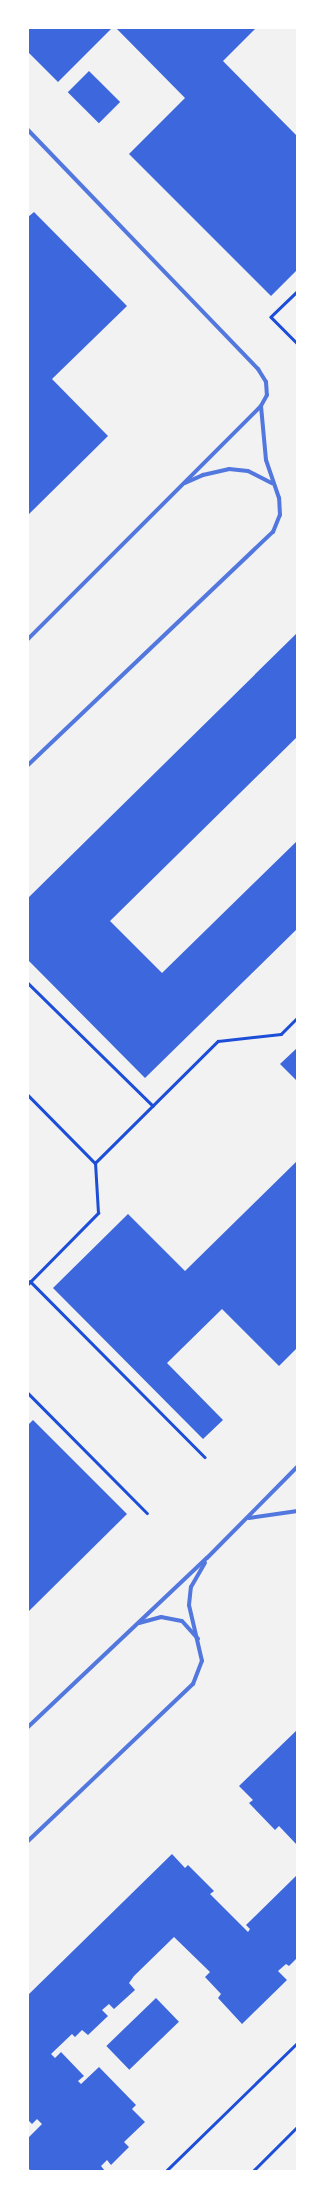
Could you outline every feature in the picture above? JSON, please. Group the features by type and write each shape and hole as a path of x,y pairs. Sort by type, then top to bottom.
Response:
{"street":[{"path":"28,130 258,369 266,382 267,395 261,406 28,639"},
{"path":"28,765 274,532 280,515 279,498 272,483 262,437 261,406"},
{"path":"182,485 203,475 229,469 248,471 272,483"},
{"path":"28,1727 207,1558 297,1467"},
{"path":"248,1518 297,1511"},
{"path":"28,1841 193,1684 202,1661 199,1640 189,1605 191,1587 207,1558"},
{"path":"138,1623 161,1616 182,1621 199,1640"}],"path":[{"path":"297,292 272,317 297,342"},
{"path":"28,983 153,1106"},
{"path":"94,1163 218,1041 280,1034 297,1018"},
{"path":"28,1095 94,1163 98,1213 29,1282 205,1456"},
{"path":"28,1393 147,1513"},
{"path":"166,2171 297,2042"},
{"path":"252,2171 297,2127"}],"building":[{"path":"28,28 112,28 58,82 28,52"},
{"path":"116,28 256,28 223,61 297,136 297,270 271,296 129,154 185,98"},
{"path":"89,71 120,102 99,123 68,92"},
{"path":"34,212 127,306 52,379 108,436 28,515 28,217"},
{"path":"297,633 297,737 110,921 162,973 297,841 297,929 145,1078 28,960 28,898"},
{"path":"297,1048 297,1081 280,1064"},
{"path":"297,1161 297,1348 279,1366 222,1309 167,1363 223,1420 203,1439 53,1288 128,1214 185,1271"},
{"path":"33,1420 127,1514 28,1612 28,1425"},
{"path":"297,1730 297,1845 279,1826 275,1830 249,1803 253,1800 239,1786"},
{"path":"172,1854 185,1868 188,1865 214,1891 210,1894 248,1932 250,1929 246,1925 297,1875 297,1958 289,1966 286,1964 278,1971 287,1980 242,2024 218,1998 221,1994 205,1977 210,1972 174,1937 134,1976 129,1983 135,1990 114,2009 109,2004 102,2010 108,2016 88,2035 82,2030 75,2037 72,2034 51,2054 55,2058 61,2052 84,2076 78,2081 81,2084 99,2067 136,2105 132,2109 145,2122 124,2142 129,2147 111,2165 107,2160 101,2166 105,2171 31,2171 28,2168 28,2138 42,2124 37,2119 32,2124 28,2120 28,1995"},
{"path":"156,1998 179,2022 129,2070 106,2046"}]}
